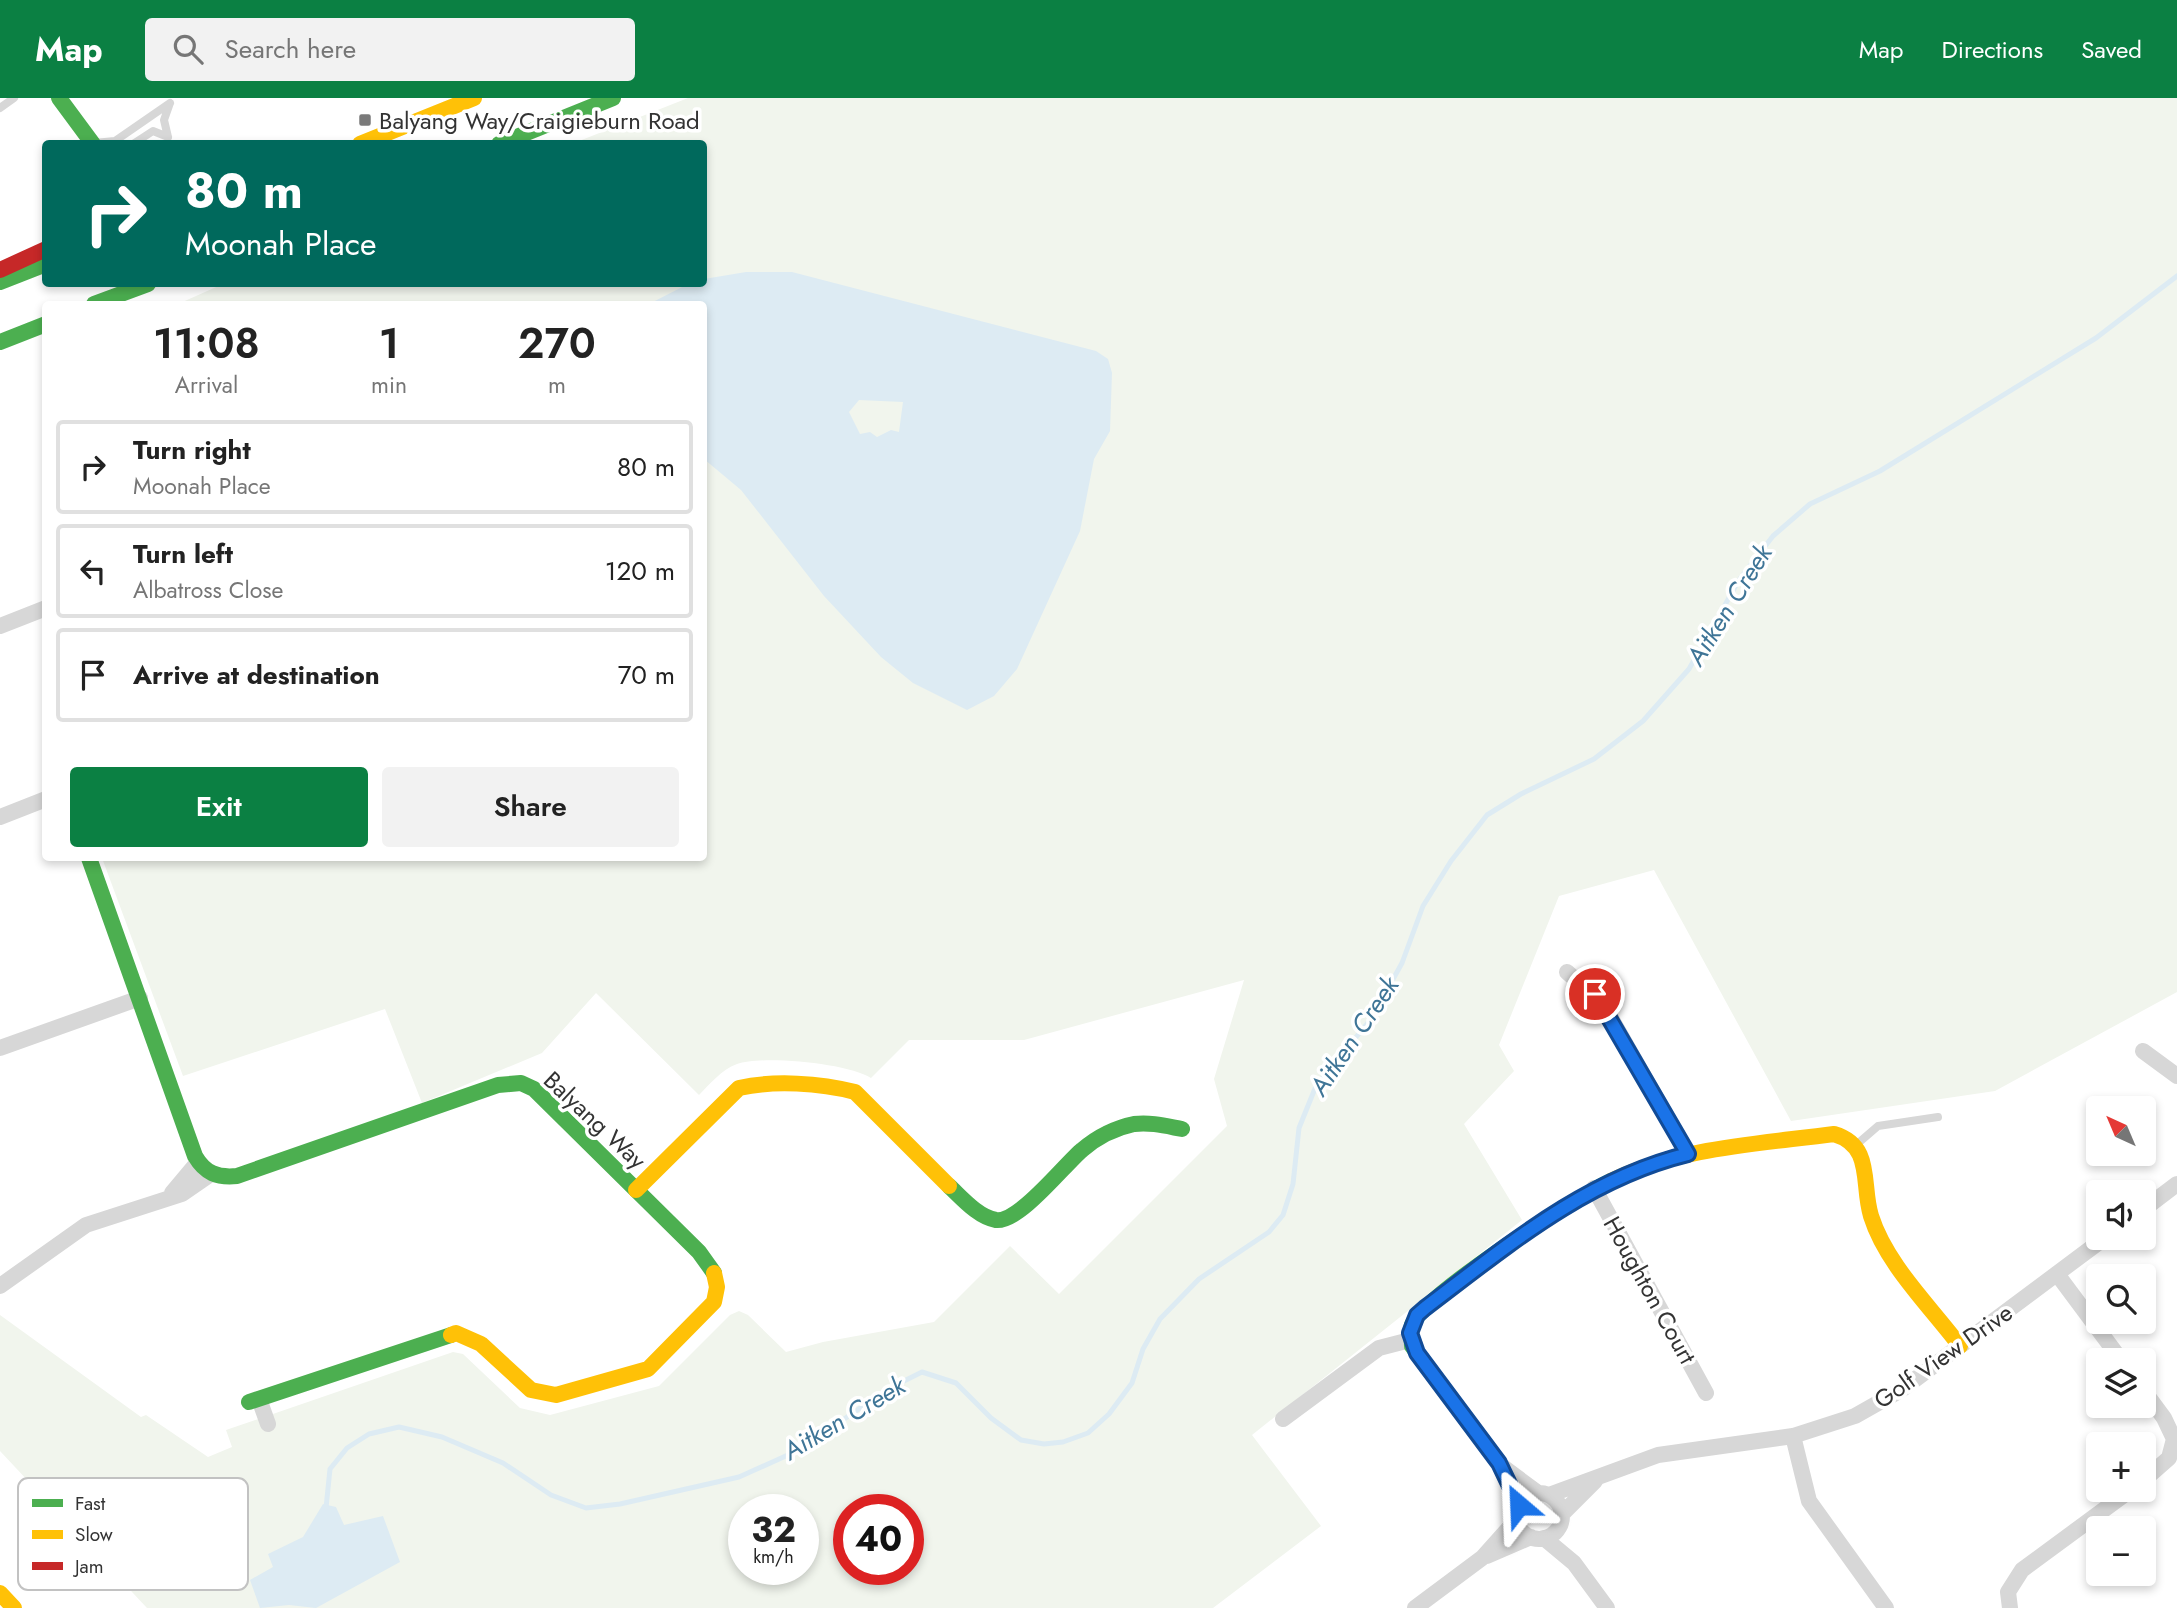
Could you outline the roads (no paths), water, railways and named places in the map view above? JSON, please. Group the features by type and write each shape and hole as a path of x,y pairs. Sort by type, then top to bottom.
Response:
{"street":[{"path":"42,98 72,140"},
{"path":"59,98 91,140"},
{"path":"369,140 474,98"},
{"path":"509,140 613,98"},
{"path":"0,270 42,250"},
{"path":"0,282 42,266"},
{"path":"107,301 141,287"},
{"path":"0,342 42,326"},
{"path":"0,626 42,610"},
{"path":"0,817 42,801"},
{"path":"0,1286 86,1225 182,1194 211,1174 198,1162 91,861"},
{"path":"1567,972 1603,1004 1688,1154"},
{"path":"0,1048 140,999"},
{"path":"2143,1051 2177,1076"},
{"name":"Balyang Way","path":"211,1174 218,1177 237,1176 510,1082 534,1089 707,1260 717,1282 714,1302 648,1369 556,1395 540,1395 522,1383 481,1344 456,1333 254,1401 268,1424"},
{"path":"636,1190 730,1096 747,1085 839,1088 855,1092 960,1197 980,1215 996,1220 1019,1212 1086,1145 1101,1134 1151,1121 1182,1129"},
{"path":"1607,1608 1574,1563 1519,1527 1518,1512 1499,1463 1422,1360 1410,1339 1412,1325 1425,1308 1539,1223 1594,1188 1639,1168 1688,1154 1834,1134 1843,1136 1856,1144 1863,1157 1869,1203 1876,1228 1960,1346"},
{"path":"167,1197 190,1176 198,1162"},
{"path":"2156,1200 2176,1185"},
{"name":"Houghton Court","path":"1594,1188 1706,1392"},
{"name":"Golf View Drive","path":"1543,1494 1600,1477 1658,1455 1793,1436 1829,1426 1878,1404 2089,1250"},
{"path":"2057,1274 2111,1348"},
{"path":"1283,1419 1379,1348 1410,1339"},
{"path":"2156,1409 2171,1431 2174,1453 2156,1470"},
{"path":"1793,1436 1809,1501 1829,1533 1886,1608"},
{"path":"1499,1463 1558,1503 1574,1563"},
{"name":"Golf View Drive","path":"1561,1520 1600,1477"},
{"path":"1415,1608 1482,1558 1518,1512 1524,1499 1543,1494"},
{"path":"2010,1608 2008,1592 2022,1570 2114,1502"},
{"path":"1482,1558 1537,1537 1561,1520"},
{"path":"0,1593 14,1608"}],"lane":[{"path":"0,108 14,98"},
{"path":"367,140 410,115 454,98"},
{"path":"116,140 170,103 164,120 168,137 153,131 139,140"},
{"path":"1856,1144 1878,1126 1938,1117"}],"waterway":[{"name":"Aitken Creek","path":"326,1508 330,1469 347,1448 369,1434 399,1427 442,1437 503,1463 551,1495 586,1508 620,1504 739,1477 799,1450 888,1389 922,1372 956,1383 991,1418 1021,1440 1044,1444 1063,1442 1088,1433 1109,1414 1132,1383 1143,1349 1160,1319 1199,1279 1269,1232 1283,1215 1293,1184 1299,1128 1316,1086 1371,1019 1402,963 1423,906 1451,861 1487,815 1521,794 1594,759 1643,721 1689,669 1739,580 1773,536 1810,504 1880,471 2096,338 2177,276"}],"place":[{"name":"Balyang Way/Craigieburn Road","path":"365,120"}]}
